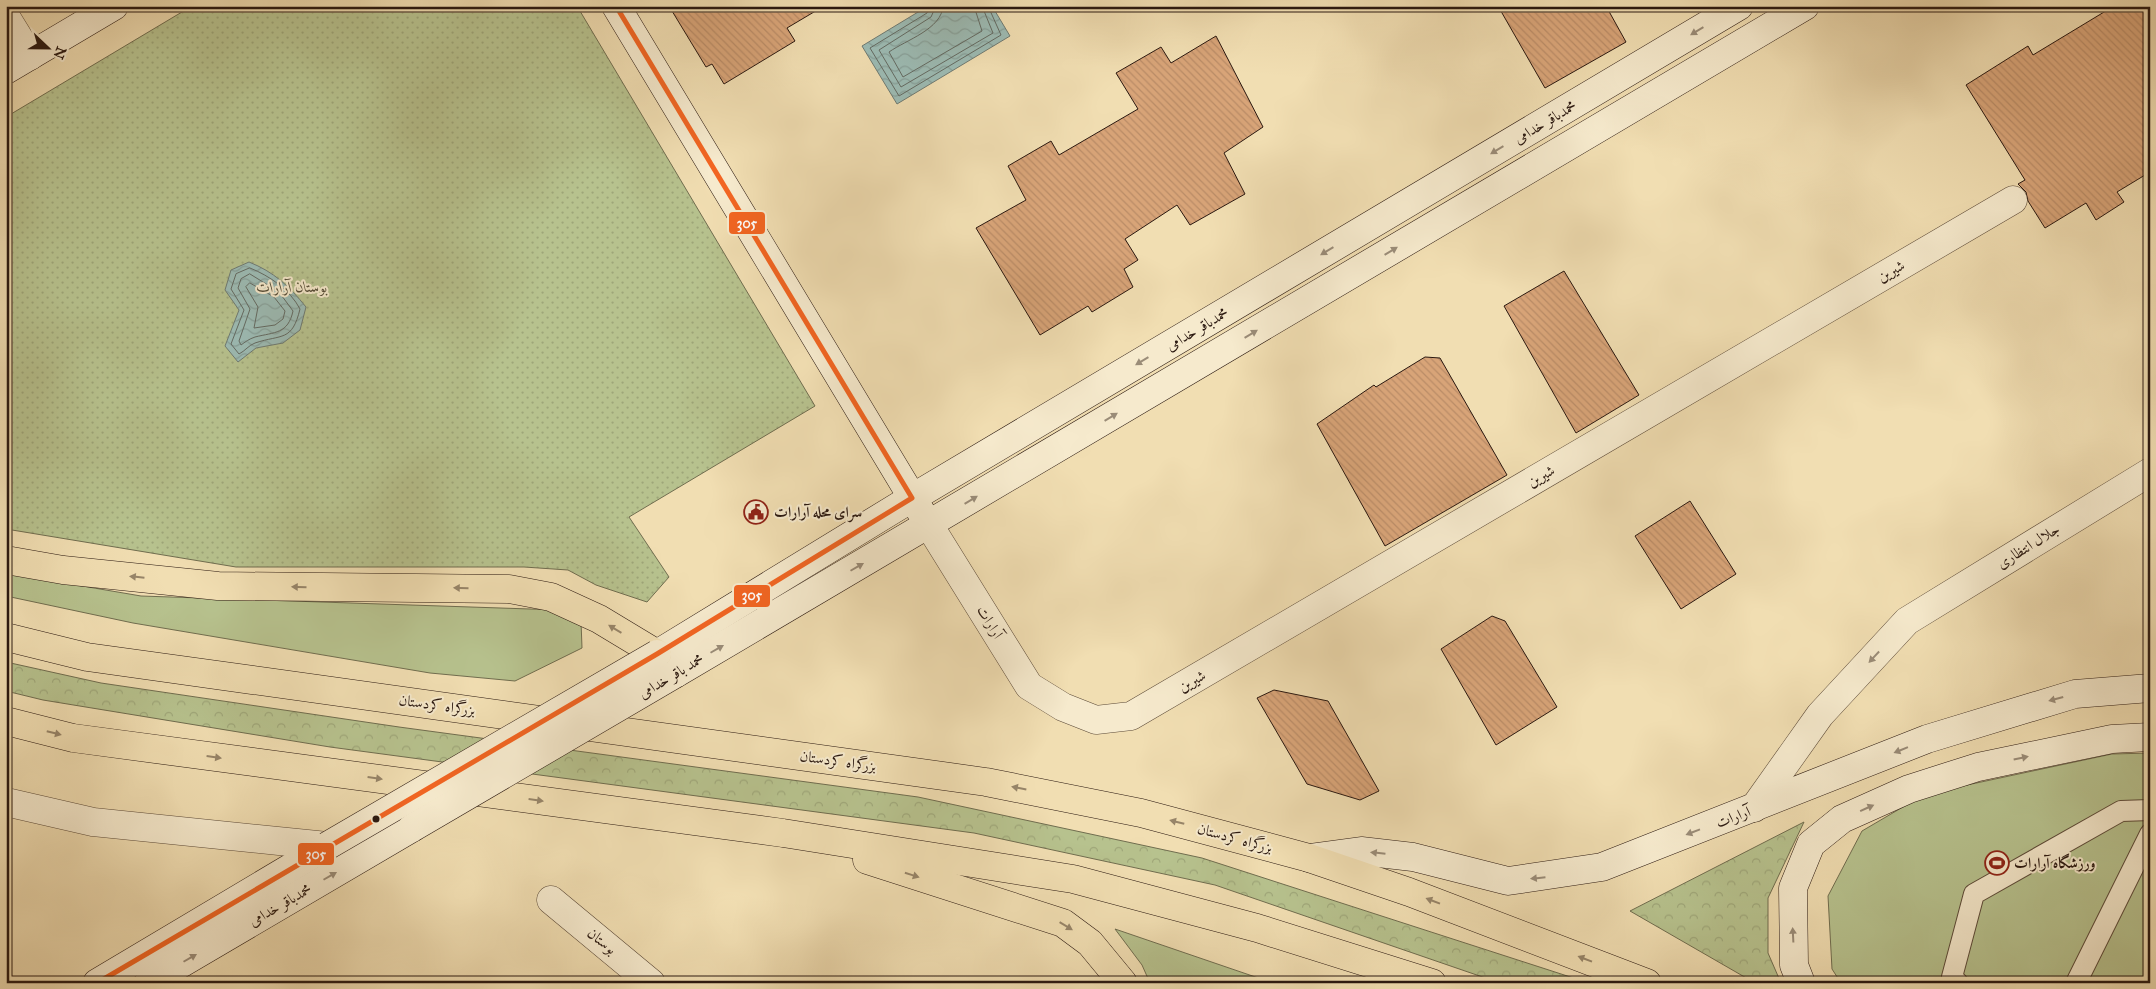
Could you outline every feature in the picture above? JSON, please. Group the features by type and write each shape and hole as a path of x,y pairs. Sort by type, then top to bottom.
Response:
{"highway":[{"path":"6,560 63,570 218,586 509,589 551,597 599,619 666,664"},
{"name":"بزرگراه کردستان","path":"6,637 87,657 986,782 1141,813 1309,858 1409,892 1647,983"},
{"path":"6,721 73,738 783,833 1073,879 1257,928 1432,983"},
{"path":"783,833 1063,924 1090,943 1109,963 1123,983"}],"main road":[{"path":"6,70 114,6"},
{"name":"آرارات","path":"616,6 912,498 1029,686 1063,707"},
{"name":"محمدباقر خدامی","path":"666,664 912,498 1738,6"},
{"path":"929,525 1805,6"},
{"path":"6,17 30,56"},
{"name":"شیرین","path":"1063,707 1096,720 1131,716 2013,200"},
{"name":"جلال انتظاری","path":"1754,808 1820,715 1907,621 2150,472"},
{"name":"محمد باقر خدامی","path":"412,828 619,692 666,664 929,525"},
{"name":"آرارات","path":"1309,858 1361,851 1413,857 1508,881 1546,877 1602,867 1927,739 2074,694 2150,688"},
{"name":"محمد باقر خدامی","path":"327,846 619,692"},
{"path":"1801,983 1794,965 1793,888 1811,844 1842,819 1909,790 1978,767 2112,738 2150,737"},
{"path":"6,802 93,822 327,846"},
{"name":"محمدباقر خدامی","path":"148,983 412,828"},
{"name":"محمدباقر خدامی","path":"97,983 327,846"},
{"name":"بوستان","path":"551,900 651,983"}],"lane":[{"path":"1958,983 1952,977 1974,894 2121,811 2150,810"},
{"path":"2076,983 2150,834"}],"green space":[{"name":"بوستان آرارات","path":"192,6 577,6 815,406 629,517 669,577 647,602 596,585 568,570 524,567 236,567 6,529 6,117"},
{"path":"6,573 141,596 560,610 581,621 582,648 515,681 430,673 133,623 6,596"},
{"path":"6,662 101,683 399,727 918,797 1202,858 1589,983 1500,983 1215,885 974,833 330,747 43,700 6,691"},
{"name":"ورزشگاه آرارات","path":"2150,753 2150,983 1841,983 1832,969 1828,896 1862,831 1925,794 2112,754"},
{"path":"1804,822 1768,898 1768,953 1781,983 1755,983 1630,911"},
{"path":"1115,929 1273,983 1150,983 1142,965"}],"water":[{"path":"928,6 992,6 1010,36 897,104 862,46"},
{"path":"249,262 266,270 280,280 306,307 300,330 283,343 256,348 238,362 225,346 239,310 225,290 231,270"}],"building":[{"path":"669,6 824,6 787,28 795,41 724,84 712,64 706,67"},
{"path":"1498,6 1606,6 1626,42 1545,88"},
{"path":"2114,6 2150,6 2150,172 2117,192 2124,202 2096,220 2086,203 2045,228 2028,201 2026,192 2018,184 2025,180 1966,85 2028,46 2033,55"},
{"path":"1216,36 1263,127 1224,153 1245,194 1190,225 1177,205 1125,239 1138,260 1124,269 1133,287 1092,312 1088,306 1040,335 976,228 1026,200 1008,166 1051,141 1059,155 1138,109 1116,73 1161,47 1171,63"},
{"path":"1564,271 1639,395 1576,433 1504,306"},
{"path":"1425,357 1440,358 1507,475 1385,546 1317,424 1374,385 1376,387"},
{"path":"1690,501 1736,574 1681,609 1635,536"},
{"path":"1492,616 1505,621 1557,707 1496,745 1441,649"},
{"path":"1274,690 1328,701 1379,791 1360,800 1307,784 1257,698"}],"transit line":[{"name":"305","path":"97,983 657,654 912,498 616,6"}],"place":[{"name":"سرای محله آرارات","path":"756,512"},
{"name":"ورزشگاه آرارات","path":"1997,863"}]}
